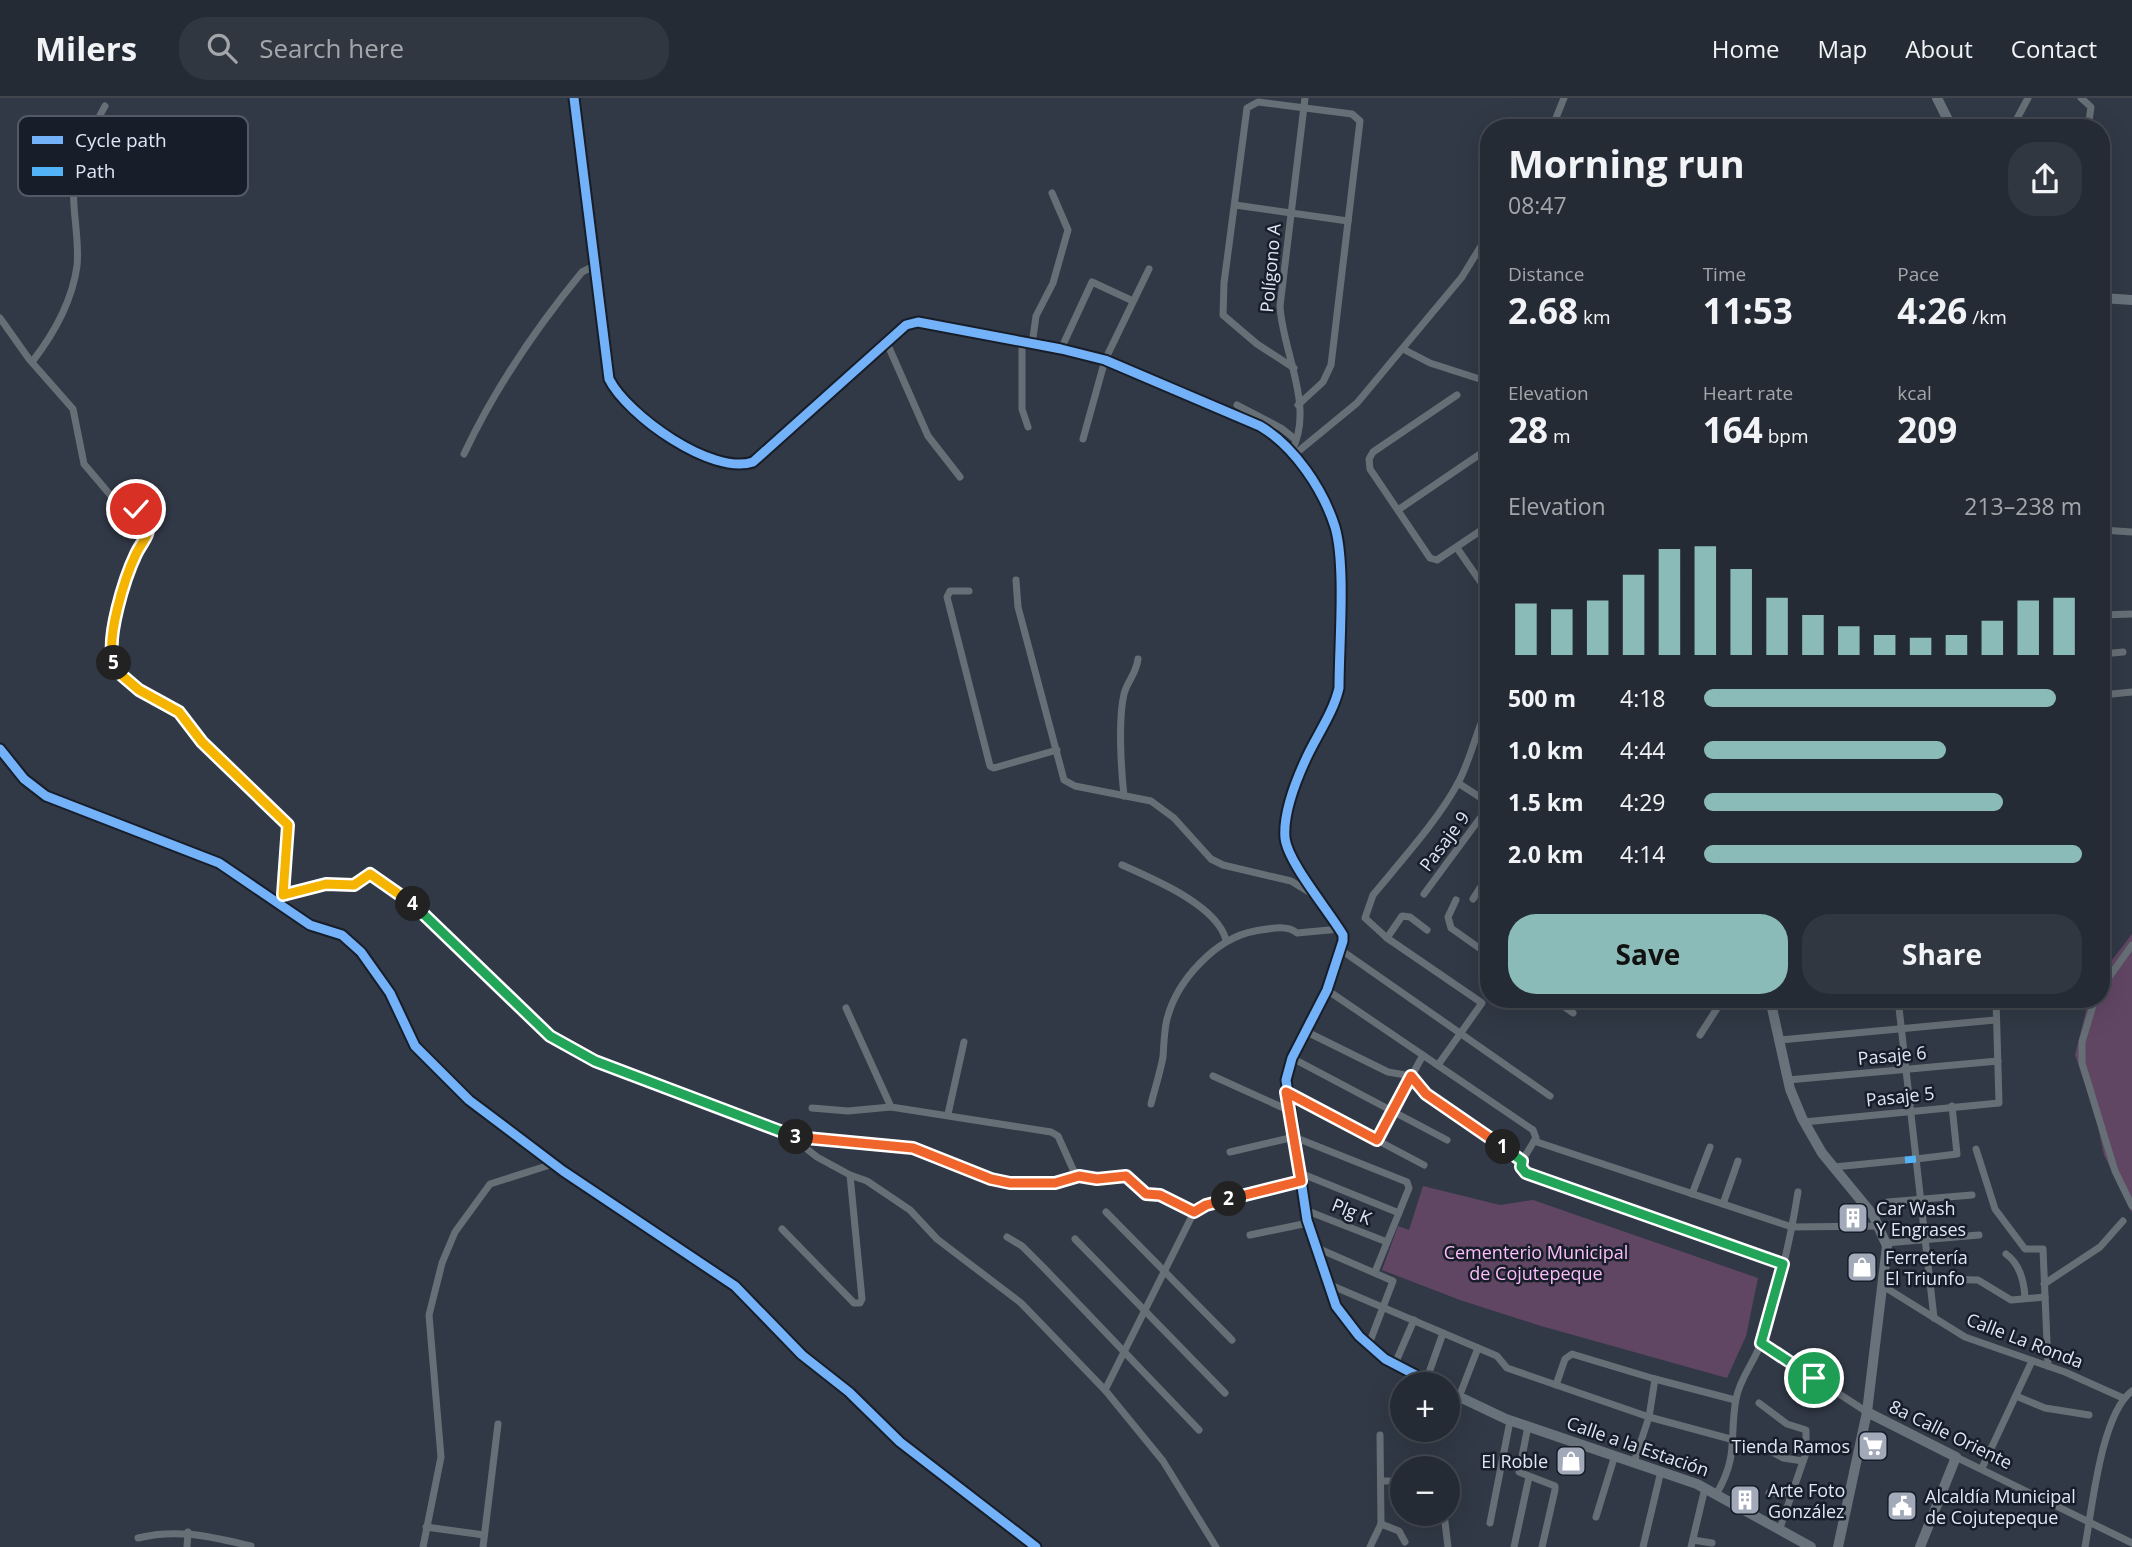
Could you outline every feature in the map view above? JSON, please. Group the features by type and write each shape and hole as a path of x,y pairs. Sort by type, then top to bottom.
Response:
{"street":[{"path":"574,98 594,266 606,334 606,366 611,384 645,419 718,462 739,465 753,462 906,325 918,322 1105,360 1260,426 1294,448"},
{"name":"Polígono A","path":"1294,448 1298,405 1294,368 1281,328 1280,306 1305,98"},
{"path":"1555,119 1563,98"},
{"path":"1937,98 1948,119"},
{"path":"2017,119 2028,98"},
{"path":"2081,98 2091,107 2089,119"},
{"path":"1294,368 1257,344 1223,315 1224,283 1247,108 1258,102 1352,114 1360,121 1331,365 1324,382 1298,405"},
{"path":"100,116 105,106"},
{"path":"1028,427 1022,410 1027,344 1036,316 1053,283 1068,230 1052,192"},
{"path":"32,362 51,338 65,307 77,266 75,196"},
{"path":"1235,205 1348,221"},
{"path":"1294,448 1357,403 1462,277 1480,248"},
{"path":"464,454 482,415 522,352 582,272 594,266"},
{"path":"1083,439 1105,360 1149,269"},
{"path":"1061,349 1092,282 1133,301"},
{"path":"2110,299 2132,300"},
{"path":"0,318 32,362 73,409 84,464 112,498 148,519 148,535 131,564 110,647 118,672 139,690 179,712 202,742 288,825 284,907"},
{"path":"887,343 928,436 960,477"},
{"path":"1403,349 1430,363 1480,379"},
{"path":"1457,395 1373,452 1370,469 1430,558 1437,559 1480,531"},
{"path":"1237,405 1281,428 1335,526 1339,566 1337,697 1305,762 1285,831 1291,854 1343,935 1341,950 1327,990 1292,1058 1286,1092 1308,1223 1336,1306 1369,1344 1394,1366 1407,1372"},
{"path":"1398,510 1480,453"},
{"path":"2110,531 2132,532"},
{"path":"1457,548 1480,581"},
{"path":"1016,580 1018,607 1065,780 1069,784 1151,801 1161,806 1211,859 1223,865 1291,881 1320,900"},
{"path":"969,591 950,591 947,597 990,766 994,768 1056,750"},
{"path":"2110,615 2132,614"},
{"path":"2110,653 2123,652"},
{"path":"1124,796 1121,730 1124,696 1136,675 1139,659"},
{"path":"2110,694 2132,692"},
{"path":"1480,722 1472,753 1458,783 1373,895 1364,914 1387,938 1480,1002"},
{"path":"0,749 24,779 46,796 219,863 310,925 342,935 361,952 390,993 415,1046 469,1100 554,1164 735,1286 802,1355 849,1392 900,1442 1036,1547"},
{"path":"1458,783 1480,799"},
{"name":"Pasaje 9","path":"1424,894 1480,817"},
{"path":"1122,865 1158,881 1215,918 1226,940"},
{"path":"283,895 326,884 354,885 370,874 404,895 550,1036 595,1061 790,1136 913,1148 991,1179 1010,1183 1055,1183 1076,1176 1097,1179 1126,1176 1146,1194 1160,1195 1194,1212"},
{"path":"1472,899 1480,887"},
{"path":"1456,900 1448,917 1451,928 1480,948"},
{"path":"1387,938 1402,916 1410,917 1427,930"},
{"path":"1151,1104 1162,1059 1167,1018 1188,977 1226,940 1239,934 1275,928 1293,929 1297,933 1340,929"},
{"path":"2110,976 2132,944"},
{"path":"1341,950 1550,1096"},
{"path":"1327,990 1533,1129 1536,1135 1521,1167 1526,1173 1783,1264"},
{"path":"846,1008 891,1107"},
{"path":"1438,1065 1481,1008"},
{"path":"1566,1008 1573,1013"},
{"path":"1700,1035 1717,1008"},
{"path":"1772,1008 1788,1080 1804,1122 1834,1167 1880,1226 1886,1243 1867,1412 1838,1547"},
{"path":"1899,1008 1934,1318"},
{"path":"1996,1008 1998,1061"},
{"path":"2092,1008 2082,1042 2082,1063 2115,1171 2132,1206"},
{"path":"1780,1040 1996,1020"},
{"path":"1307,1031 1388,1072 1411,1076 1426,1094 1522,1161"},
{"path":"948,1114 964,1042"},
{"path":"1377,1140 1423,1055"},
{"path":"1292,1058 1447,1140"},
{"name":"Pasaje 6","path":"1788,1080 1998,1061"},
{"name":"Pasaje 5","path":"1804,1122 1999,1103 1998,1061"},
{"path":"1213,1076 1288,1110"},
{"path":"1286,1092 1424,1165"},
{"path":"812,1108 848,1111 891,1107 1051,1132 1058,1136 1076,1176"},
{"path":"1916,1159 1957,1154 1952,1107"},
{"path":"790,1136 817,1157 867,1181 910,1210 937,1239 1021,1303 1105,1391 1163,1461 1216,1547"},
{"path":"1230,1152 1294,1137 1407,1182 1409,1188 1375,1272"},
{"path":"1534,1141 1792,1227 1880,1226"},
{"path":"1692,1194 1710,1147"},
{"path":"1976,1149 1995,1209 2025,1249 2043,1249 2048,1366"},
{"path":"1834,1167 1905,1160"},
{"path":"1723,1204 1738,1161"},
{"path":"423,1547 441,1457 429,1315 442,1263 455,1232 490,1184 554,1164"},
{"path":"782,1229 854,1303 860,1303 862,1299 850,1175"},
{"path":"1105,1391 1194,1212 1206,1205 1300,1177 1399,1213"},
{"path":"1717,1493 1732,1460 1735,1400 1740,1383 1761,1343 1783,1264 1798,1192"},
{"path":"1888,1202 1972,1195"},
{"name":"Plg K","path":"1306,1210 1387,1242"},
{"path":"1106,1212 1232,1340"},
{"path":"2044,1284 2100,1247 2123,1222"},
{"path":"1250,1235 1308,1223"},
{"path":"1886,1243 1979,1235"},
{"path":"1007,1237 1030,1254 1199,1430"},
{"path":"1074,1239 1225,1393"},
{"path":"1316,1248 1393,1281 1369,1344"},
{"path":"2006,1254 2014,1259 2020,1272 2025,1297"},
{"path":"1929,1279 1978,1280 2011,1300 2045,1297"},
{"path":"1327,1284 1497,1356 1504,1367 1649,1417 1734,1440"},
{"name":"Calle La Ronda","path":"1883,1286 1965,1337 2100,1385 2123,1398"},
{"path":"1394,1366 1414,1320"},
{"path":"1432,1372 1443,1333"},
{"name":"8a Calle Oriente","path":"1761,1343 1867,1412 2132,1543"},
{"path":"1460,1391 1478,1348"},
{"path":"1556,1385 1565,1359 1572,1354 1735,1400"},
{"path":"1982,1468 2032,1361"},
{"path":"1634,1462 1649,1417 1657,1380"},
{"path":"2085,1547 2095,1478 2123,1398 2132,1391"},
{"path":"2016,1396 2045,1408 2089,1415"},
{"name":"Calle a la Estación","path":"1460,1397 1510,1421 1615,1455 1717,1493 1811,1547"},
{"path":"1759,1403 1787,1424 1806,1430 1803,1461 1780,1528"},
{"path":"1490,1523 1510,1421"},
{"path":"483,1547 498,1424"},
{"path":"1528,1426 1518,1472 1555,1486 1542,1547"},
{"path":"1370,1547 1381,1524 1380,1435"},
{"path":"1759,1445 1783,1458 1803,1461"},
{"path":"1596,1517 1615,1455"},
{"path":"1920,1547 1956,1457"},
{"path":"1643,1547 1661,1471"},
{"path":"1514,1547 1529,1477"},
{"path":"1381,1481 1390,1481"},
{"path":"1705,1488 1692,1543 1712,1543"},
{"path":"1769,1493 1793,1493"},
{"path":"1381,1524 1399,1531 1405,1542"},
{"path":"1445,1526 1448,1547"},
{"path":"426,1527 484,1535"},
{"path":"138,1538 161,1532 188,1532 251,1546"},
{"path":"187,1547 188,1532"},
{"path":"1786,1547 1794,1535"}],"green space":[{"path":"2132,934 2132,1213 2104,1155 2095,1113 2075,1055 2087,1008 2110,1008 2110,963"},
{"name":"Cementerio Municipal de Cojutepeque","path":"1423,1186 1500,1205 1533,1200 1758,1278 1746,1336 1727,1378 1541,1326 1460,1300 1382,1270 1398,1226 1409,1230"}],"marked path":[{"path":"1905,1160 1916,1159"}],"cycle path":[{"path":"574,98 609,379 633,409 672,439 694,451 736,464 753,462 906,325 918,322 1105,360 1260,426 1284,445 1306,470 1330,513 1338,543 1341,583 1339,688 1333,707 1309,752 1294,789 1286,819 1285,838 1293,860 1343,935 1343,941 1327,990 1292,1058 1286,1080 1307,1220 1336,1306 1359,1336 1385,1359 1410,1372"},
{"path":"0,749 24,779 46,796 219,863 310,925 342,935 361,952 390,993 415,1046 469,1100 563,1171 735,1286 802,1355 849,1392 900,1442 1036,1547"}],"place":[{"name":"Car Wash Y Engrases","path":"1853,1218"},
{"name":"Ferretería El Triunfo","path":"1862,1267"},
{"name":"Tienda Ramos","path":"1873,1446"},
{"name":"El Roble","path":"1571,1461"},
{"name":"Arte Foto González","path":"1745,1500"},
{"name":"Alcaldía Municipal de Cojutepeque","path":"1902,1506"}],"route":[{"path":"136,509 148,519 150,528 131,564 110,647 112,659 118,672 139,690 179,712 202,742 288,825 283,895 326,884 354,885 370,874 378,878 404,895 550,1036 595,1061 790,1136 913,1148 991,1179 1010,1183 1055,1183 1076,1176 1097,1179 1126,1176 1146,1194 1160,1195 1194,1212 1206,1205 1301,1181 1286,1092 1377,1140 1411,1076 1426,1094 1522,1161 1523,1171 1783,1264 1761,1343 1814,1378"}]}
